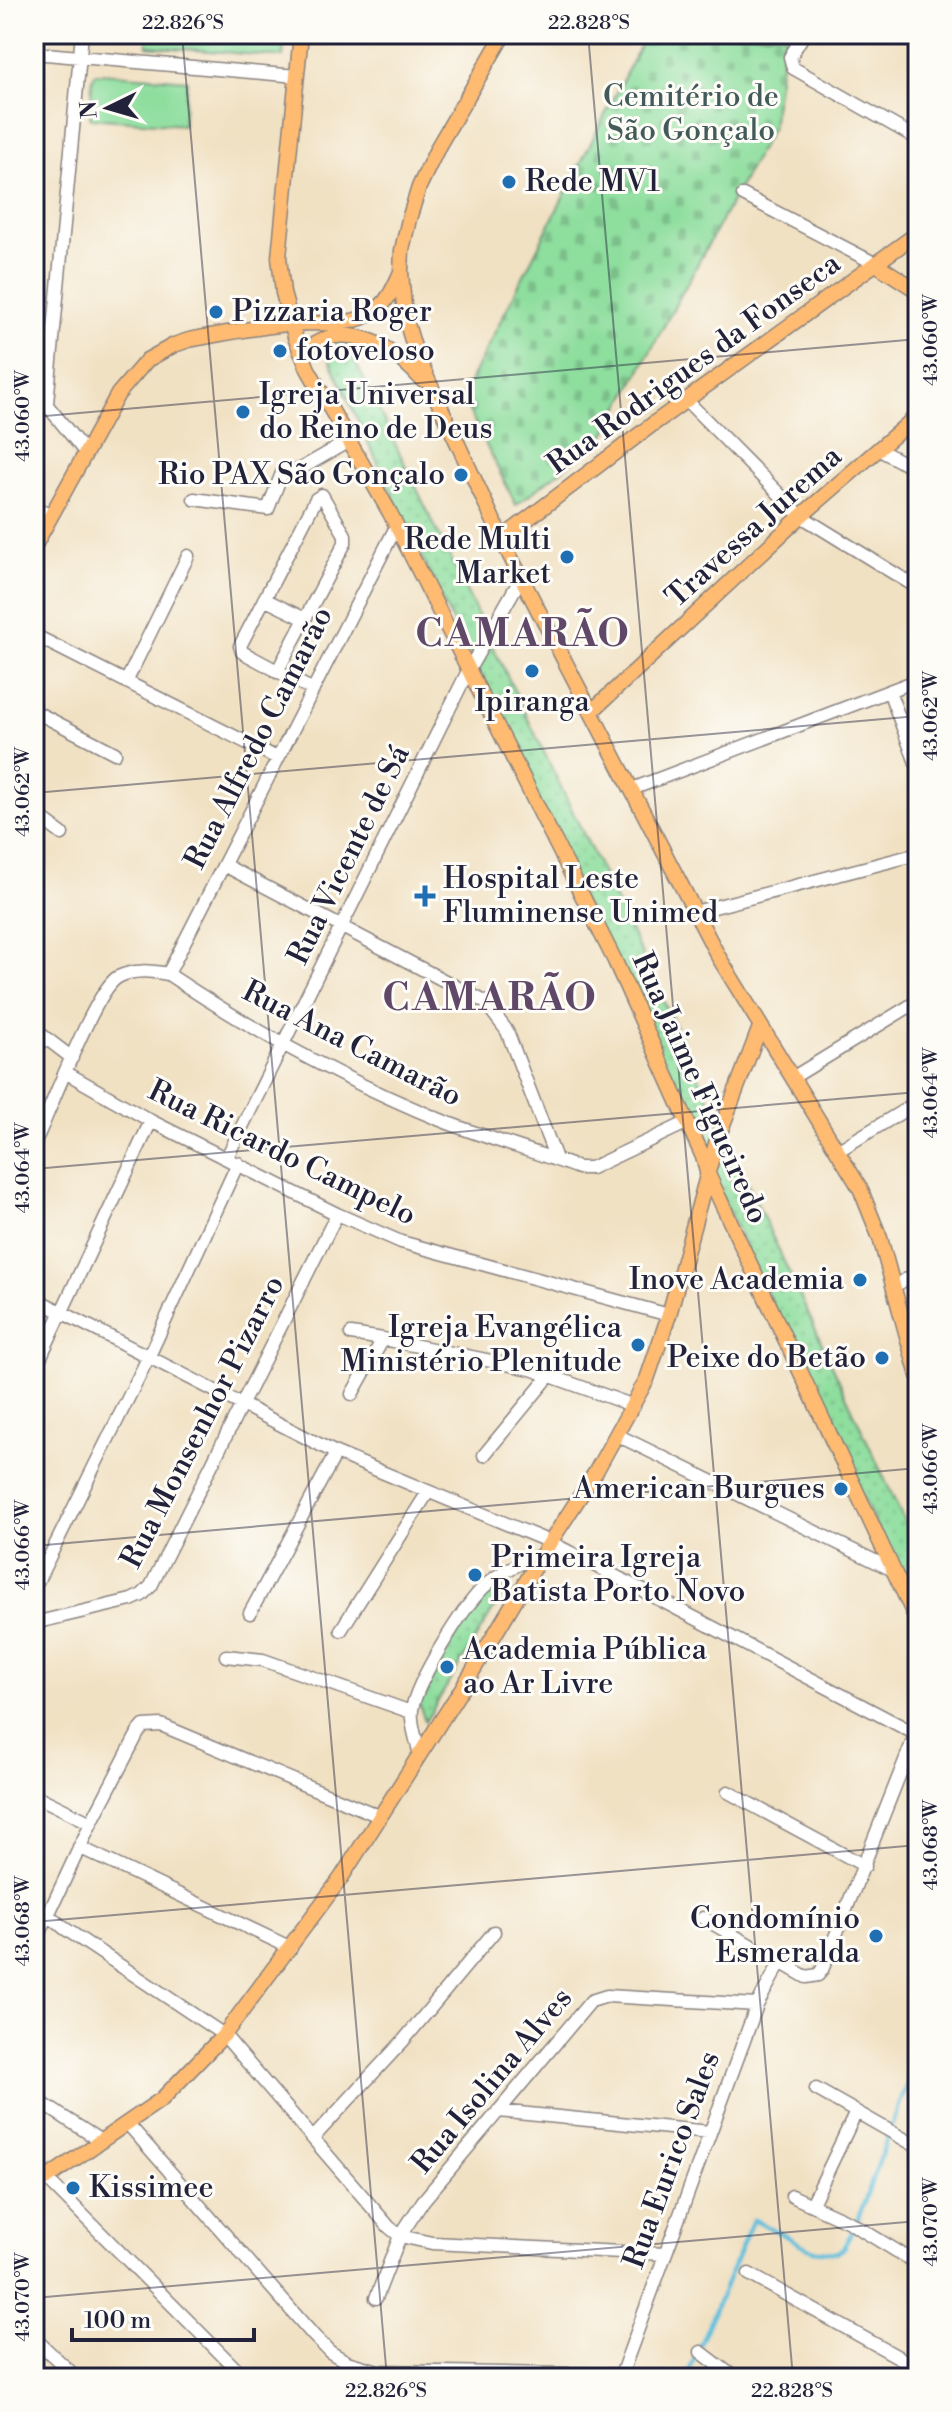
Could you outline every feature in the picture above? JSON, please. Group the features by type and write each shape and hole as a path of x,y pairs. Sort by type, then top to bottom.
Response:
{"main road":[{"name":"Rua Jaime Figueiredo","path":"301,34 279,257 283,293 301,353 396,527 615,961 707,1172 918,1623"},
{"path":"504,34 455,115 419,187 402,250 405,317 430,390 521,578 735,986 839,1150 868,1208 894,1286 918,1376"},
{"name":"Rua Rodrigues da Fonseca","path":"501,539 653,424 918,233"},
{"path":"876,264 918,291"},
{"path":"34,547 118,394 136,370 158,353 189,340 291,323 311,325 363,318 380,307 401,272"},
{"path":"301,353 335,336 356,337 380,344 395,354 430,390"},
{"name":"Travessa Jurema","path":"591,712 801,516 918,415"},
{"path":"40,2183 178,2086 224,2035 341,1878 471,1674 634,1406 659,1347 707,1172 760,1027"}],"street":[{"path":"47,403 82,34"},
{"path":"495,34 504,34"},
{"path":"804,34 790,57 793,68 918,139"},
{"path":"34,53 297,76"},
{"path":"743,195 876,264"},
{"path":"34,389 85,452"},
{"path":"687,401 801,516 918,588"},
{"path":"194,499 268,509 284,468 295,472 347,442"},
{"path":"878,449 918,471"},
{"path":"277,672 346,539 324,496 316,499 240,643 240,650 277,672 311,689"},
{"path":"34,508 50,515"},
{"name":"Rua Alfredo Camarão","path":"168,974 396,527"},
{"path":"126,682 188,556"},
{"name":"Rua Vicente de Sá","path":"34,1588 149,1356 283,1046 468,671 521,578"},
{"path":"264,599 305,619"},
{"path":"34,635 277,758"},
{"path":"632,789 918,680"},
{"path":"889,691 918,768"},
{"path":"34,711 115,753"},
{"path":"34,813 62,834"},
{"path":"695,912 918,854"},
{"path":"224,865 485,1002 507,1031 556,1159"},
{"path":"36,1140 106,989 116,978 146,970 168,974"},
{"name":"Rua Ana Camarão","path":"168,974 283,1046 439,1119 578,1168 591,1168 686,1123"},
{"path":"792,1078 918,1001"},
{"path":"34,1029 72,1058"},
{"name":"Rua Ricardo Campelo","path":"65,1072 151,1121 337,1214 401,1242 669,1315"},
{"path":"839,1150 918,1102"},
{"path":"34,1371 151,1121"},
{"name":"Rua Monsenhor Pizarro","path":"34,1623 131,1600 151,1586 337,1214"},
{"path":"894,1286 918,1273"},
{"path":"34,1298 336,1453 550,1542 917,1731 865,1866 818,1975 806,1977 703,1918"},
{"path":"351,1334 525,1367 634,1406"},
{"path":"352,1394 383,1339"},
{"path":"484,1455 550,1375"},
{"path":"617,1435 893,1570"},
{"path":"250,1613 336,1453"},
{"path":"341,1630 428,1492"},
{"path":"419,1753 411,1712 435,1660 462,1613 483,1588 509,1568 542,1555"},
{"path":"226,1656 263,1660 411,1712"},
{"path":"34,1945 91,1823 138,1733 149,1724 161,1725 379,1816"},
{"path":"728,1792 865,1866"},
{"path":"918,1792 918,1804"},
{"path":"34,1795 91,1823"},
{"path":"79,1847 291,1948"},
{"path":"34,1903 64,1928 224,2035 377,2214 400,2236 432,2243 665,2254"},
{"path":"314,2137 403,2041 494,1932"},
{"name":"Rua Eurico Sales","path":"620,2377 757,2005 780,1963"},
{"name":"Rua Isolina Alves","path":"376,2298 400,2236 423,2201 582,2009 599,1996 757,2005"},
{"path":"816,2089 918,2147"},
{"path":"34,2098 101,2141"},
{"path":"498,2111 710,2132"},
{"path":"812,2204 856,2112"},
{"path":"128,2124 314,2336 330,2352 347,2362 375,2374 620,2377"},
{"path":"40,2183 245,2378"},
{"path":"792,2196 849,2222 918,2264"},
{"path":"749,2274 918,2368"},
{"path":"34,2338 77,2378"},
{"path":"701,2352 735,2378"}],"green space":[{"path":"148,34 285,34 283,57 147,46"},
{"name":"Cemitério de São Gonçalo","path":"646,34 787,34 772,127 603,438 516,505 462,397"},
{"path":"95,74 187,80 183,125 90,118 92,80"},
{"path":"343,336 643,957 918,1551 918,1615 322,344"},
{"path":"516,1572 425,1722 419,1703 448,1649 484,1598"}],"waterway":[{"path":"686,2378 753,2219 812,2250 836,2253 843,2248 855,2227 918,2053"}],"place":[{"name":"Rede MV1","path":"509,182"},
{"name":"Pizzaria Roger","path":"216,312"},
{"name":"fotoveloso","path":"280,351"},
{"name":"Igreja Universal do Reino de Deus","path":"243,412"},
{"name":"Rio PAX São Gonçalo","path":"461,475"},
{"name":"Rede Multi Market","path":"567,557"},
{"name":"Ipiranga","path":"532,671"},
{"name":"Hospital Leste Fluminense Unimed","path":"425,896"},
{"name":"Inove Academia","path":"860,1280"},
{"name":"Igreja Evangélica Ministério Plenitude","path":"638,1345"},
{"name":"Peixe do Betão","path":"882,1358"},
{"name":"American Burgues","path":"841,1489"},
{"name":"Primeira Igreja Batista Porto Novo","path":"475,1575"},
{"name":"Academia Pública ao Ar Livre","path":"447,1667"},
{"name":"Condomínio Esmeralda","path":"876,1936"},
{"name":"Kissimee","path":"73,2188"}],"district":[{"name":"CAMARÃO","path":"523,634"},
{"name":"CAMARÃO","path":"490,998"}]}
